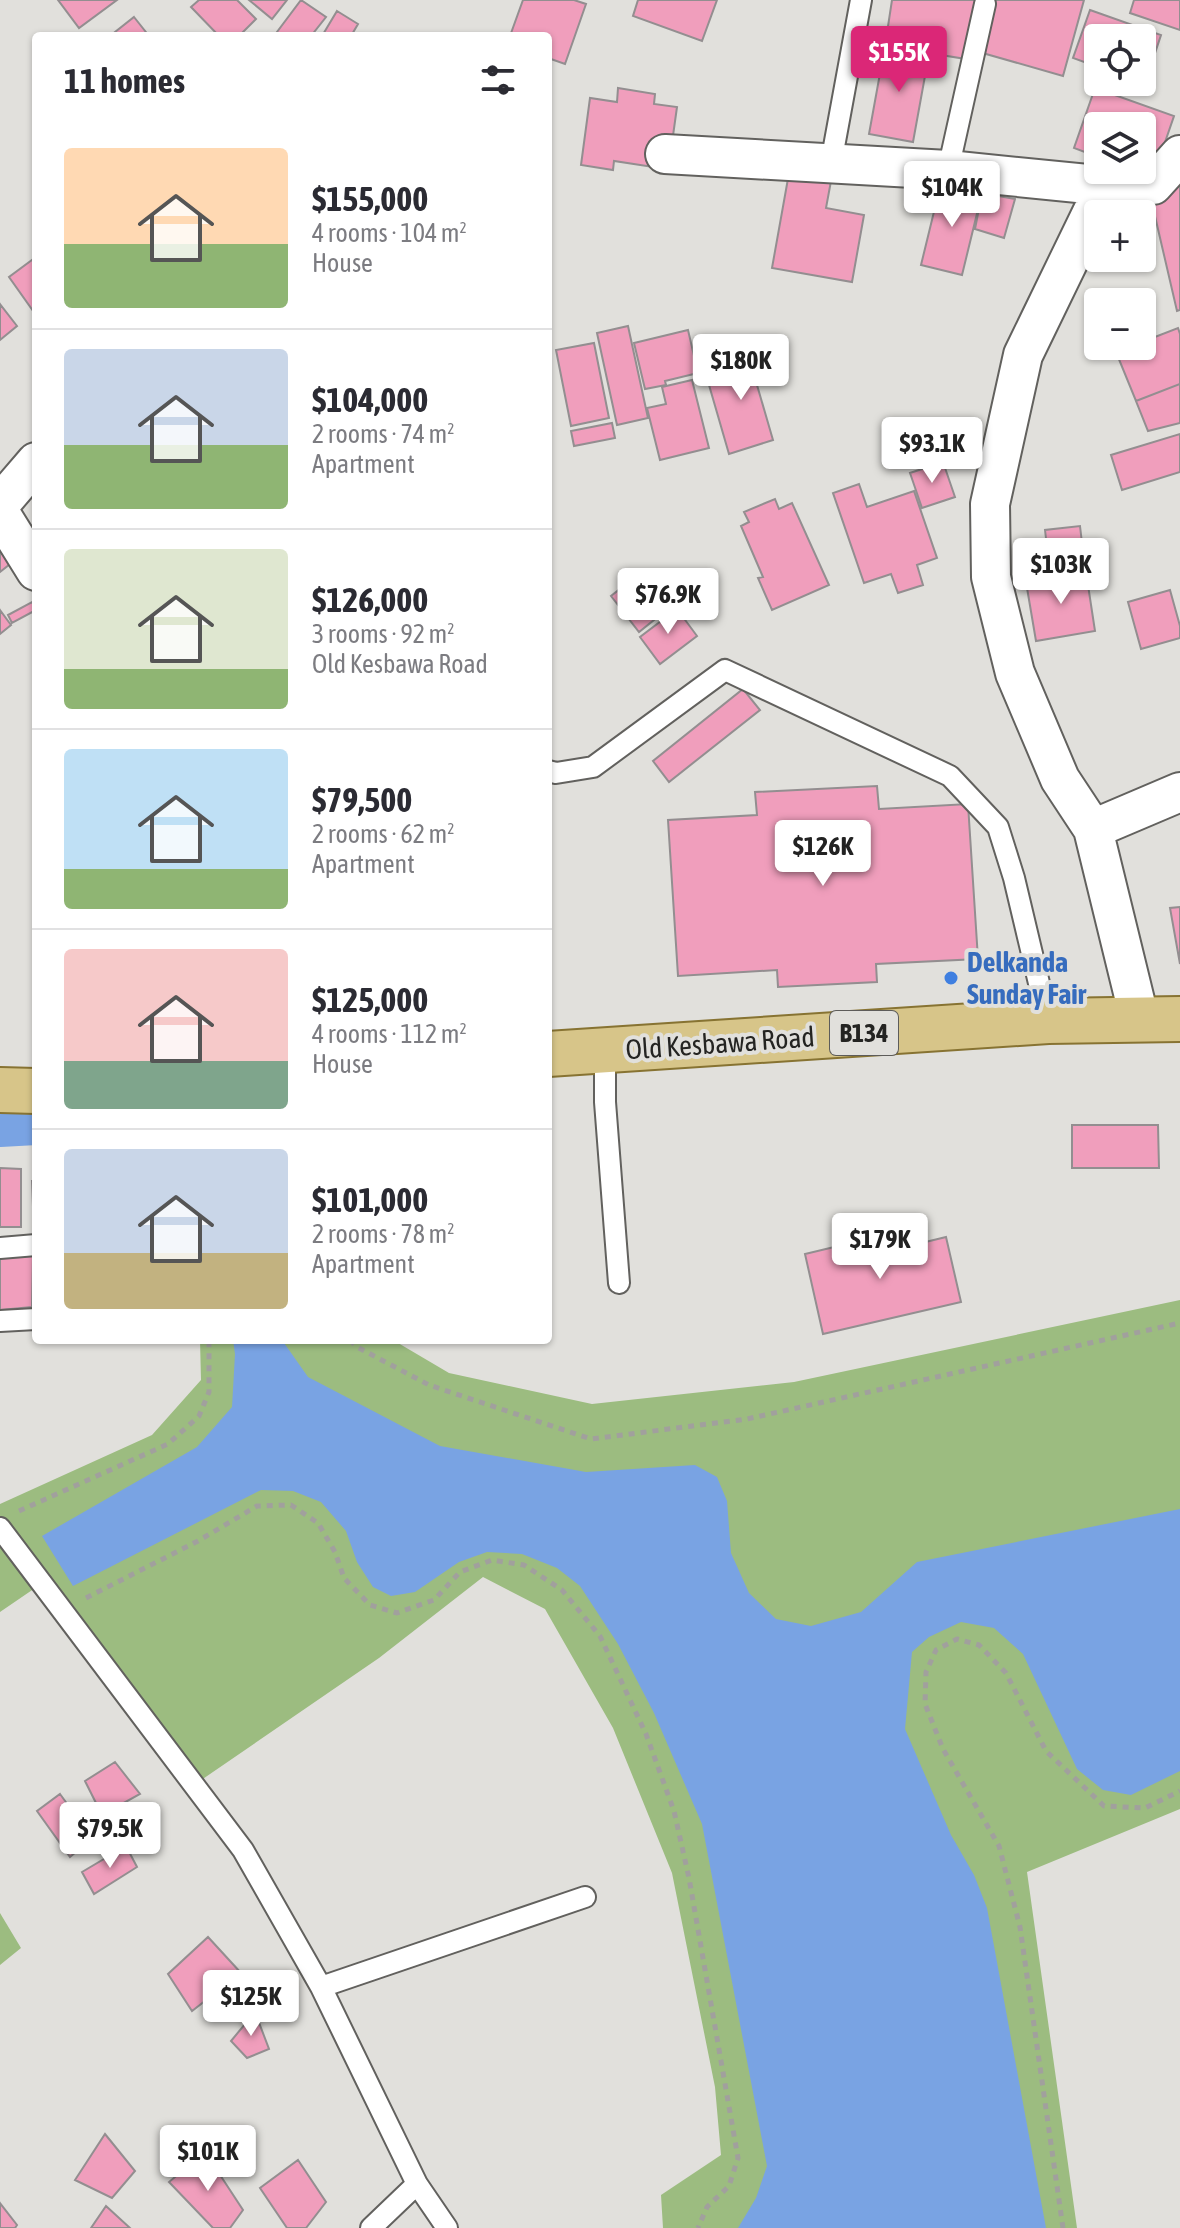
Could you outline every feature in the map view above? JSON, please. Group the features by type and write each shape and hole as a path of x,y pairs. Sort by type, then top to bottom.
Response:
{"main road":[{"name":"Old Kesbawa Road","path":"552,1054 1048,1021 1160,1020"},
{"path":"0,1090 32,1091"}],"street":[{"path":"665,154 948,170 1128,188 1153,185 1180,155"},
{"path":"1105,186 1023,355 990,504 991,577 1015,673 1060,779 1093,829 1160,1020"},
{"path":"0,504 32,467"},
{"path":"0,513 32,565"},
{"path":"1093,829 1180,792"}],"lane":[{"path":"831,163 861,0"},
{"path":"948,170 985,4"},
{"path":"552,772 593,767 725,670 950,776 998,827 1014,878 1048,1021"},
{"path":"605,1050 605,1102 619,1283"},
{"path":"0,1248 32,1245"},
{"path":"0,1321 32,1319"},
{"path":"7,1521 61,1610 243,1850 321,1987 417,2184 447,2228"},
{"path":"321,1987 585,1897"},
{"path":"371,2228 417,2184"}],"path":[{"path":"354,1344 429,1385 591,1439 747,1419 1180,1323"},
{"path":"7,1521 168,1444 199,1416 209,1392 209,1344"},
{"path":"61,1610 198,1541 257,1506 280,1505 291,1505 318,1523 335,1552 344,1578 370,1605 397,1613 434,1600 460,1572 492,1560 524,1565 562,1590 600,1636 646,1734 674,1811 689,1878 738,2158 729,2186 707,2207 698,2228"},
{"path":"1063,2228 1020,1927 999,1846 943,1749 925,1704 926,1672 936,1650 957,1639 979,1645 1006,1673 1046,1751 1104,1806 1145,1808 1180,1791"}],"green space":[{"path":"1180,1300 1180,1809 1027,1872 1077,2228 663,2228 661,2195 721,2155 715,2087 672,1873 613,1728 545,1609 483,1577 379,1658 194,1785 41,1584 0,1612 0,1504 152,1435 201,1380 200,1344 400,1344 449,1373 592,1404 794,1382"},
{"path":"0,1913 21,1948 0,1965"}],"water":[{"path":"234,1344 285,1344 308,1377 440,1446 586,1472 695,1465 717,1477 727,1501 731,1553 749,1593 776,1619 811,1626 861,1612 917,1562 1180,1509 1180,1771 1131,1795 1103,1790 1077,1769 1023,1654 994,1628 961,1622 929,1637 912,1652 905,1729 987,1908 1046,2228 738,2228 756,2198 767,2166 702,1824 654,1713 618,1644 580,1586 557,1568 522,1554 487,1552 459,1562 415,1592 391,1596 373,1587 357,1562 346,1531 321,1502 293,1491 261,1490 73,1586 42,1536 197,1447 232,1407"}],"building":[{"path":"58,0 117,0 79,28"},
{"path":"199,0 237,0 256,19 243,32 215,32 191,7"},
{"path":"249,0 287,0 272,19"},
{"path":"301,0 326,17 314,32 277,32"},
{"path":"523,0 574,0 586,4 565,64 552,59 552,32 511,32"},
{"path":"638,0 717,0 702,41 633,16"},
{"path":"892,0 979,0 966,59 885,46"},
{"path":"993,0 1084,0 1063,76 979,52"},
{"path":"1134,0 1180,0 1180,30 1130,13"},
{"path":"1090,10 1130,24 1085,24"},
{"path":"337,11 358,24 353,32 324,32"},
{"path":"134,17 146,32 115,32"},
{"path":"1084,27 1084,62 1073,58"},
{"path":"1156,33 1161,35 1156,50"},
{"path":"885,46 929,54 913,142 869,134"},
{"path":"618,88 655,94 654,104 677,107 671,150 653,167 614,161 613,170 581,165 590,98 617,102"},
{"path":"1092,96 1118,96 1174,116 1156,168 1156,112 1087,112"},
{"path":"1084,119 1084,152 1074,148"},
{"path":"1180,168 1180,310 1177,311 1156,221 1156,200 1151,199"},
{"path":"789,173 831,181 826,208 864,215 852,282 772,268"},
{"path":"941,183 982,193 962,275 921,265"},
{"path":"982,193 1015,199 1004,238 975,229"},
{"path":"32,260 32,309 9,277"},
{"path":"0,304 17,326 0,340"},
{"path":"628,326 648,418 617,425 597,333"},
{"path":"1178,328 1180,384 1136,401 1119,360 1156,360 1156,337"},
{"path":"688,330 698,373 645,389 634,343"},
{"path":"594,343 609,418 571,426 556,350"},
{"path":"732,356 772,357 757,385 773,440 729,454 707,378"},
{"path":"692,380 709,448 660,460 647,408 666,404 662,387"},
{"path":"1180,384 1180,423 1148,431 1136,401"},
{"path":"612,423 615,438 574,446 571,431"},
{"path":"1180,434 1180,472 1122,490 1111,455"},
{"path":"943,462 955,497 922,508 910,473"},
{"path":"859,484 867,507 914,491 937,558 917,565 923,585 898,593 891,574 864,583 833,493"},
{"path":"775,499 779,509 792,503 829,585 772,610 758,578 763,577 741,526 749,522 744,512"},
{"path":"1080,526 1084,560 1049,564 1045,530"},
{"path":"0,551 10,564 0,572"},
{"path":"644,570 656,586 664,580 680,599 639,632 611,596"},
{"path":"1086,572 1095,631 1036,641 1026,582"},
{"path":"1170,590 1180,626 1180,638 1141,649 1128,602"},
{"path":"32,602 32,612 12,623 8,615"},
{"path":"677,609 697,636 660,664 640,637"},
{"path":"0,610 11,625 0,634"},
{"path":"743,689 760,710 669,782 653,761"},
{"path":"877,786 879,809 968,804 978,959 876,964 877,982 778,987 777,970 678,976 668,820 757,815 755,792"},
{"path":"1180,907 1180,964 1170,908"},
{"path":"1072,1125 1158,1125 1159,1168 1072,1168"},
{"path":"0,1168 21,1169 21,1227 0,1227"},
{"path":"901,1231 905,1247 946,1237 961,1302 823,1334 805,1254"},
{"path":"32,1255 32,1307 0,1310 0,1257"},
{"path":"115,1762 140,1794 102,1815 85,1781"},
{"path":"60,1794 92,1838 70,1857 37,1811"},
{"path":"126,1846 137,1867 94,1894 82,1872"},
{"path":"208,1937 241,1973 192,2011 168,1974"},
{"path":"255,2012 269,2049 247,2058 231,2041"},
{"path":"105,2134 135,2171 112,2198 75,2180"},
{"path":"205,2152 243,2210 230,2228 213,2228 169,2182"},
{"path":"298,2160 326,2202 306,2228 287,2228 260,2188"},
{"path":"0,2203 17,2225 15,2228 0,2228"},
{"path":"106,2206 130,2228 91,2228"}],"waterway":[{"path":"0,1129 32,1127"}],"place":[{"name":"Delkanda Sunday Fair","path":"951,978"}]}
